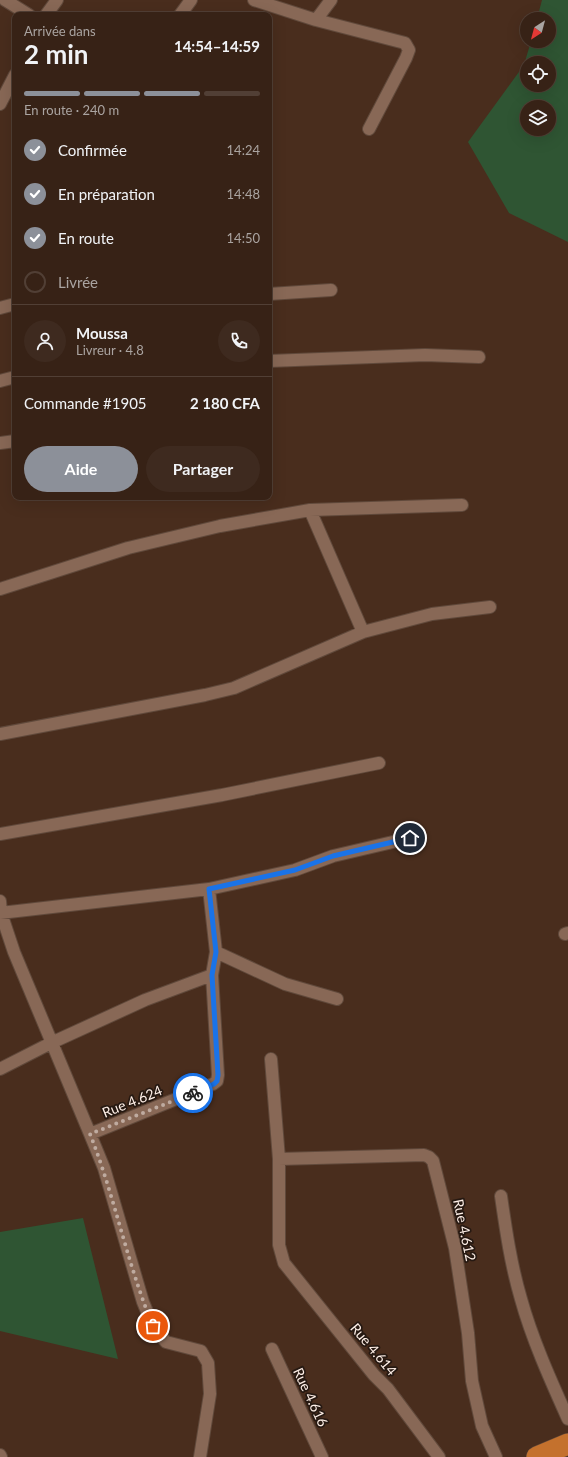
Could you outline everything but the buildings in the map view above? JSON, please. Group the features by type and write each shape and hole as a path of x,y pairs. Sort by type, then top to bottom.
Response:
{"highway":[{"path":"538,1457 568,1444"}],"street":[{"path":"5,0 24,12"},
{"path":"48,12 57,0"},
{"path":"182,12 191,0"},
{"path":"254,0 316,20 405,43 409,50 406,58 369,129"},
{"path":"316,20 330,0"},
{"path":"6,101 12,84"},
{"path":"272,294 331,290"},
{"path":"0,308 12,305"},
{"path":"272,360 425,355 479,357"},
{"path":"0,381 12,378"},
{"path":"0,443 12,441"},
{"path":"0,589 128,548 220,526 310,510 462,505"},
{"path":"310,510 363,632"},
{"path":"0,734 234,688 363,632 432,614 490,607"},
{"path":"0,834 222,795 379,763"},
{"path":"90,1134 14,952 0,909 209,889 295,870 333,856 410,838"},
{"name":"Rue 4.624","path":"200,1457 210,1394 208,1363 201,1351 166,1342 153,1326 143,1302 104,1168 90,1134 214,1084 217,1081 218,1075 212,975 216,952 209,889"},
{"path":"216,952 285,984 337,1000"},
{"path":"0,1069 51,1042 145,1000 212,975"},
{"path":"271,1059 280,1159"},
{"name":"Rue 4.612","path":"280,1159 424,1154 433,1161 455,1248 468,1333 472,1381 482,1426 496,1457"},
{"name":"Rue 4.614","path":"280,1159 279,1245 284,1263 374,1375 388,1389 439,1457"},
{"path":"501,1196 507,1242 521,1300 544,1364 568,1419"},
{"name":"Rue 4.616","path":"272,1349 322,1457"}],"green space":[{"path":"542,0 568,0 568,242 509,213 468,142 520,70 520,92 556,92 556,56 527,56 529,48 556,48 556,12 539,12"},
{"path":"83,1218 118,1359 0,1331 0,1232"}],"way so far":[{"path":"153,1326 143,1302 104,1168 90,1134 193,1093"}],"route":[{"path":"193,1093 214,1084 217,1081 218,1075 212,975 216,952 209,889 295,870 333,856 410,838"}]}
